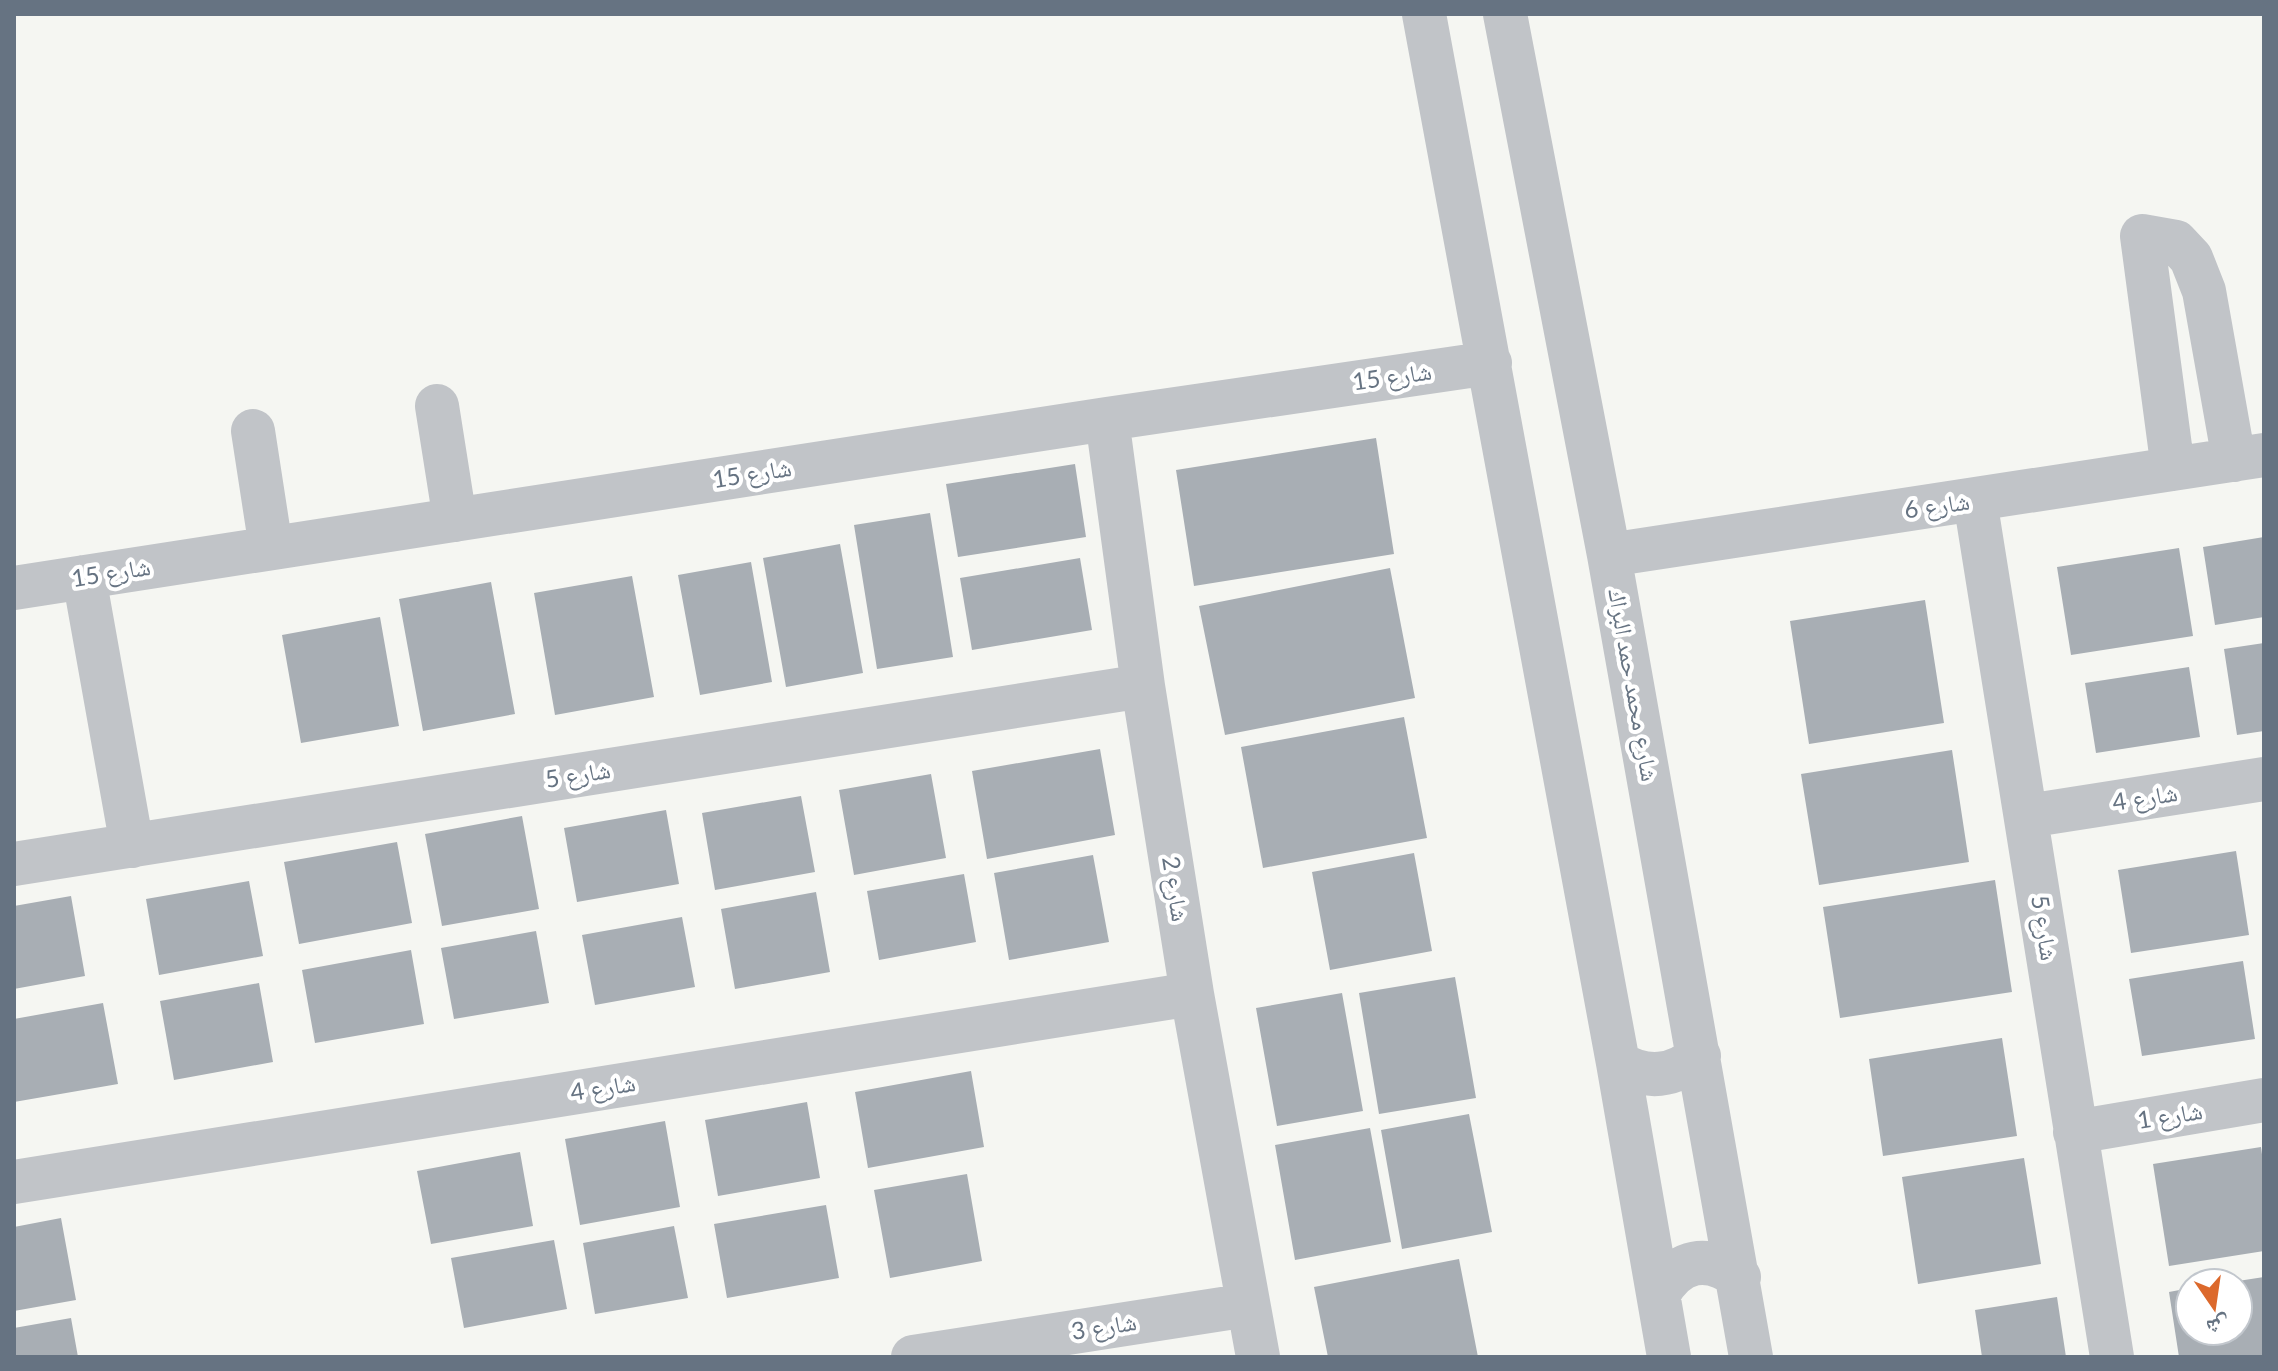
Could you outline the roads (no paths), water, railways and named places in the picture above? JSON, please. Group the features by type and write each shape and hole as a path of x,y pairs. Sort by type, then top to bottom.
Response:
{"street":[{"path":"1424,14 1618,1063 1669,1357"},
{"name":"شارع محمد حمد البراك","path":"1505,14 1609,555 1751,1357"},
{"path":"2173,469 2142,236 2176,242 2191,258 2204,291 2249,457"},
{"name":"شارع 15","path":"14,588 1490,363"},
{"path":"437,406 455,520"},
{"name":"شارع 2","path":"1107,419 1143,686 1192,994 1258,1357"},
{"path":"253,431 271,548"},
{"name":"شارع 6","path":"1609,555 2249,457"},
{"name":"شارع 5","path":"1975,500 2112,1357"},
{"path":"84,577 132,846"},
{"name":"شارع 5","path":"14,864 1143,686"},
{"name":"شارع 4","path":"2027,816 2264,779"},
{"name":"شارع 4","path":"14,1182 1192,994"},
{"path":"1618,1063 1645,1074 1660,1075 1674,1072 1699,1056"},
{"name":"شارع 1","path":"2075,1132 2264,1100"},
{"path":"1659,1293 1667,1279 1679,1269 1694,1263 1726,1267 1739,1277"},
{"name":"شارع 3","path":"913,1357 1248,1305"}]}
